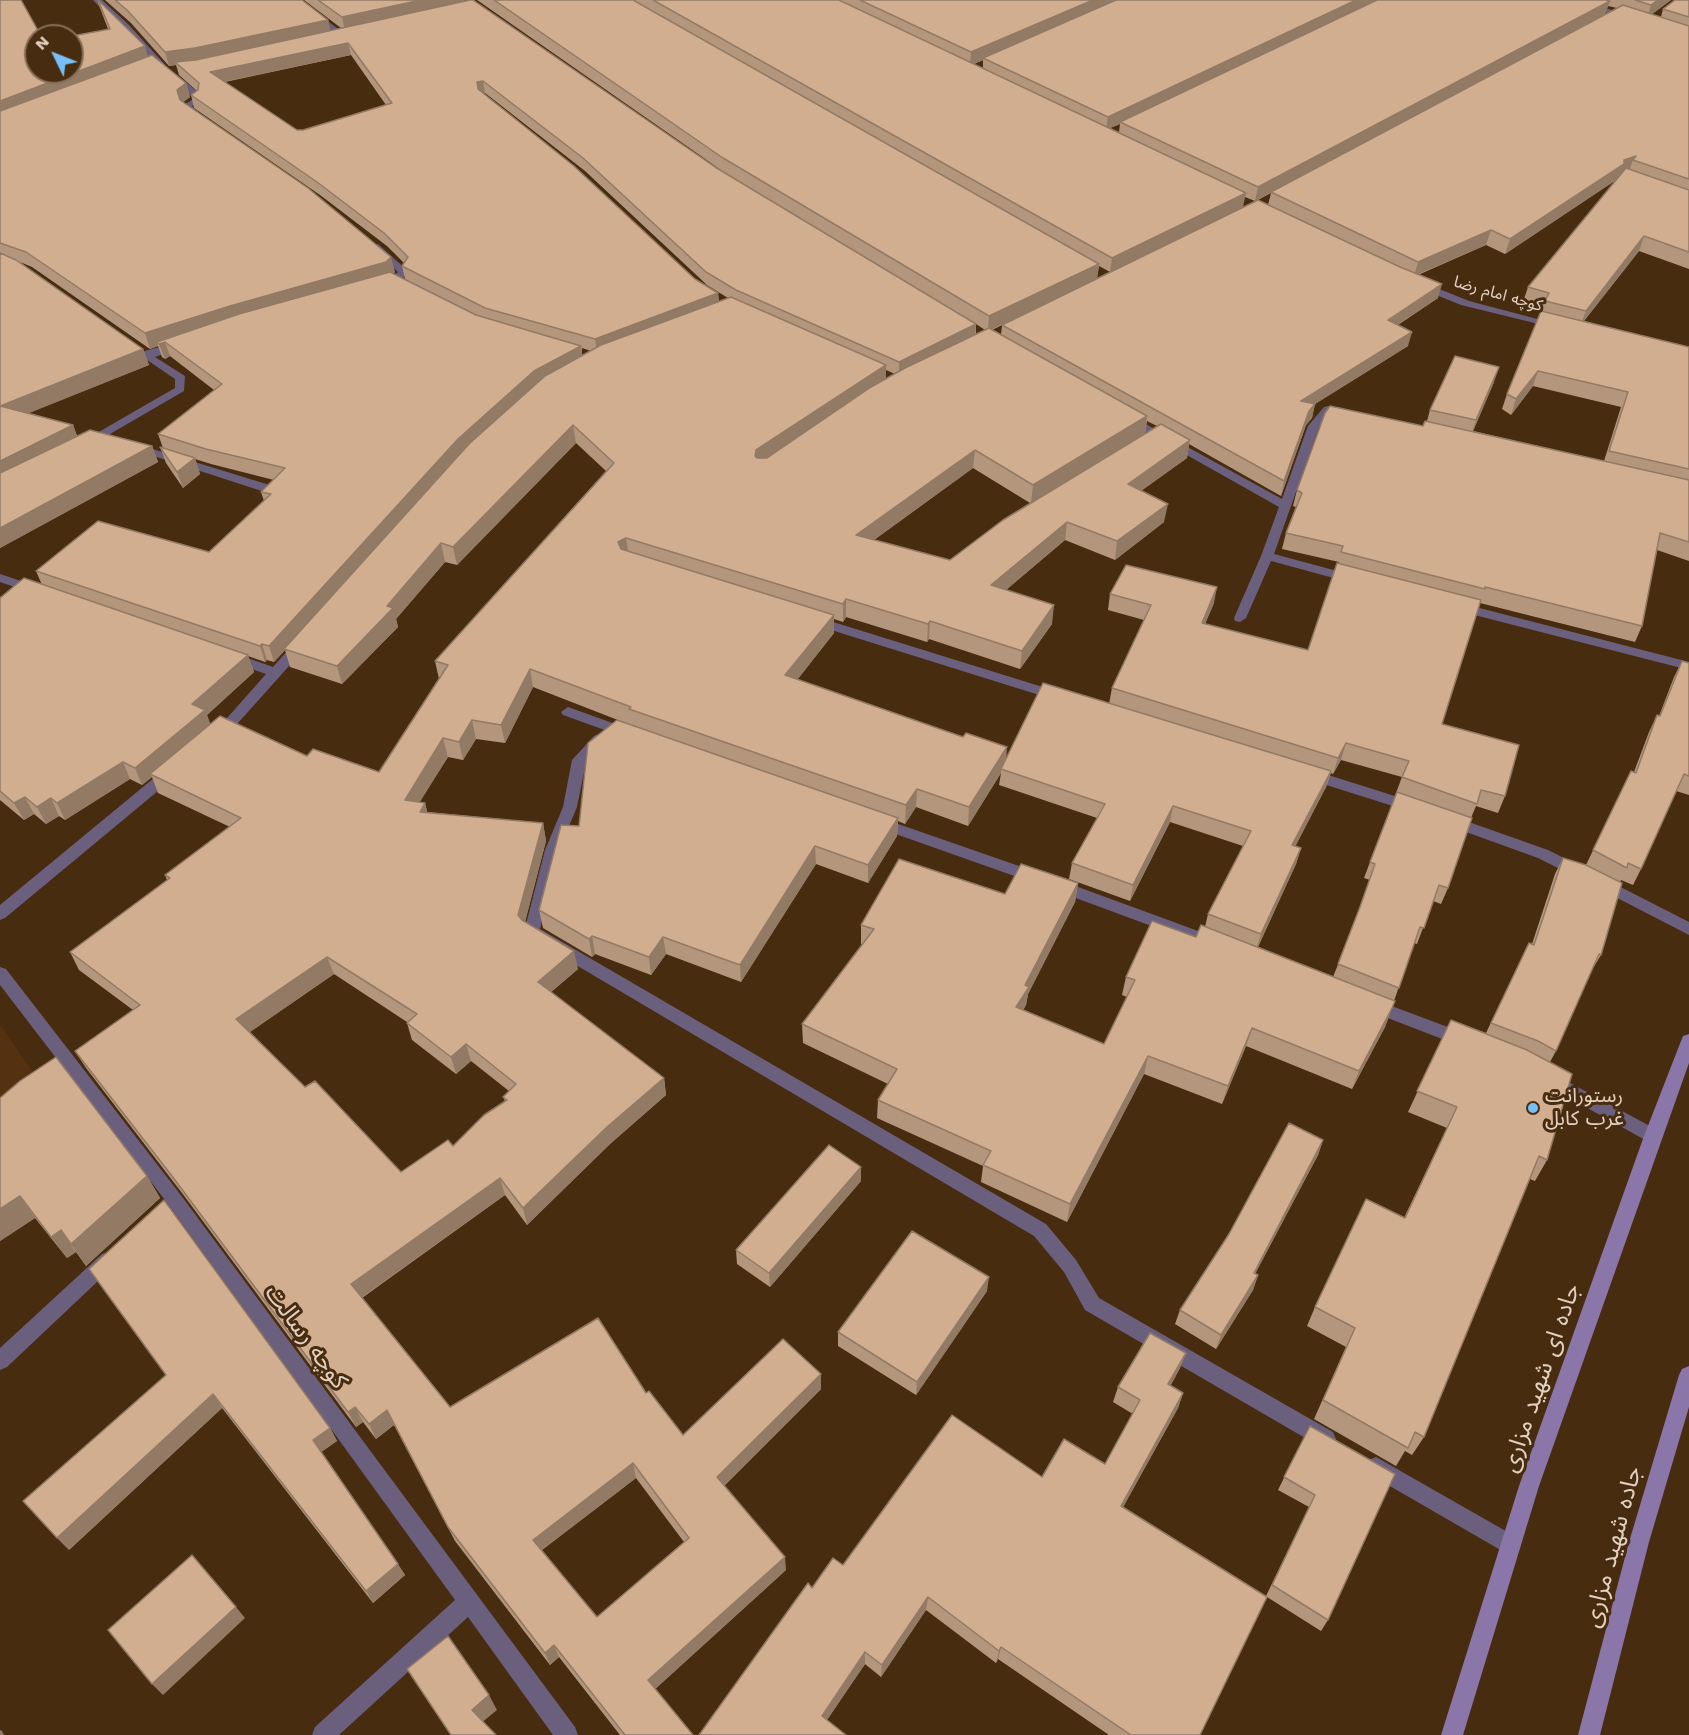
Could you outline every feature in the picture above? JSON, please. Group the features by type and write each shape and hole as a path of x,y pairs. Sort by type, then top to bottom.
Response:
{"main road":[{"name":"جاده ای شهید مزاری","path":"1452,1735 1511,1545 1653,1136 1689,1041"},
{"name":"جاده شهید مزاری","path":"1589,1735 1639,1542 1689,1374"}],"street":[{"path":"97,0 166,70 196,95 196,101 187,105 188,110 208,124"},
{"path":"295,0 342,35"},
{"path":"1576,0 1638,20"},
{"path":"1607,19 1617,14"},
{"path":"331,37 353,33"},
{"path":"148,66 159,62"},
{"path":"166,70 177,69"},
{"path":"372,243 404,272 399,284 374,286"},
{"name":"کوچه امام رضا","path":"1412,281 1465,303 1566,328"},
{"path":"81,446 113,439 180,389 181,378 142,352 187,342"},
{"path":"1240,618 1267,556 1314,426 1328,409 1357,416"},
{"path":"1118,412 1152,437 1284,505"},
{"path":"113,439 272,490"},
{"path":"1267,556 1370,583"},
{"path":"0,578 44,593"},
{"path":"1450,604 1689,666"},
{"path":"798,615 1069,700"},
{"path":"206,743 233,720 313,631"},
{"path":"221,654 276,673"},
{"path":"568,712 643,739"},
{"path":"610,727 579,760 570,807 552,850 532,932 1040,1230 1070,1266 1092,1304 1338,1445"},
{"path":"0,914 179,765"},
{"path":"1295,770 1386,798 1543,854 1689,929"},
{"path":"866,818 1167,924 1234,950"},
{"name":"کوچه رسالت","path":"0,973 174,1198 567,1735"},
{"path":"1356,998 1479,1046"},
{"path":"1533,1069 1653,1136"},
{"path":"156,1215 174,1198"},
{"path":"0,1361 122,1247"},
{"path":"1358,1457 1511,1545"},
{"path":"323,1735 468,1602"}],"shaded area":[{"path":"0,1025 37,1078 0,1099"}],"building":[{"path":"0,0 21,0 34,24 24,24 24,84 45,84 0,101"},
{"path":"98,0 145,46 84,69 84,34 110,29"},
{"path":"115,0 302,0 328,20 195,48 165,52"},
{"path":"318,0 421,0 342,17"},
{"path":"473,0 715,167 976,324 899,362 736,290 706,272 583,158 483,81 477,82 478,89 574,166 695,279 718,293 595,339 485,308 402,266 408,257 384,233 317,182 191,95 198,90 199,83 175,62 196,60","holes":["348,43 392,103 297,130 210,72"]},
{"path":"494,0 633,0 1099,264 989,316 723,158"},
{"path":"653,0 839,0 1246,193 1112,258"},
{"path":"860,0 1093,0 971,52"},
{"path":"1116,0 1356,0 1108,117 983,58"},
{"path":"1377,0 1610,1 1258,187 1120,122"},
{"path":"1635,0 1658,0 1651,5"},
{"path":"1675,0 1689,0 1689,17 1663,9"},
{"path":"1623,5 1689,26 1689,179 1633,160 1636,156 1624,160 1624,164 1510,239 1491,230 1418,262 1271,192"},
{"path":"152,55 186,83 177,90 180,100 308,188 391,257 386,262 230,306 145,333 26,252 0,243 0,111 73,84 84,84 84,80"},
{"path":"1626,168 1689,190 1689,252 1644,236 1586,311 1545,301 1549,293 1528,287"},
{"path":"1258,200 1400,267 1442,284 1388,320 1412,332 1301,401 1315,404 1309,411 1284,481 1002,325"},
{"path":"0,253 16,260 143,349 0,406"},
{"path":"390,272 476,315 581,346 534,371 458,439 269,646 262,644 260,646 36,571 98,521 209,552 271,494 261,492 285,468 206,449 158,434 222,384 165,342 159,344 157,342 239,314"},
{"path":"731,297 886,365 756,450 757,458 767,458 871,387 989,328 1147,416 1033,485 975,450 856,535 950,560 1003,520 1161,424 1190,440 1128,484 1168,504 1117,541 1067,522 991,585 1054,605 1022,651 930,621 928,624 846,599 843,604 626,538 618,542 621,549 834,615 785,675 963,737 966,733 1007,747 969,807 917,789 906,805 629,709 631,707 530,669 501,725 472,720 459,742 443,738 405,800 425,803 420,812 543,823 518,915 522,920 574,951 538,982 664,1078 607,1127 523,1208 500,1178 351,1284 450,1407 598,1318 646,1393 649,1391 683,1435 783,1339 821,1374 717,1477 785,1557 648,1680 693,1735 625,1735 554,1645 545,1653 448,1527 387,1410 369,1424 355,1407 348,1412 172,1176 75,1051 140,1005 70,952 170,878 165,875 241,818 150,774 220,716 307,756 313,749 379,772 448,665 435,661 614,463 573,425 453,547 441,543 387,606 393,608 337,666 284,649 469,444 545,376 601,345","holes":["327,957 417,1014 407,1023 451,1057 466,1044 516,1084 503,1097 507,1100 484,1115 453,1146 448,1140 401,1172 315,1081 305,1087 236,1019","633,1463 689,1538 597,1617 533,1540"]},
{"path":"1541,311 1689,347 1689,469 1609,451 1628,392 1538,371 1516,399 1507,394"},
{"path":"1455,356 1499,367 1476,420 1430,410"},
{"path":"0,406 73,425 0,461"},
{"path":"1330,406 1423,426 1425,421 1689,480 1689,542 1660,533 1642,626 1341,552 1343,546 1286,533 1302,493 1297,490 1325,413"},
{"path":"90,430 152,446 0,528 0,473"},
{"path":"160,447 195,458 177,472"},
{"path":"1337,563 1481,600 1442,724 1519,745 1505,796 1481,790 1477,804 1402,777 1409,761 1346,743 1338,758 1112,688 1151,605 1110,594 1126,565 1217,587 1202,623 1308,650"},
{"path":"24,578 248,655 192,704 205,710 135,768 123,762 57,803 51,798 37,807 25,797 14,803 0,791 0,598"},
{"path":"1682,661 1689,663 1689,776 1684,774 1641,869 1628,863 1627,868 1593,850 1631,771 1636,773 1657,715 1660,716"},
{"path":"1043,683 1331,771 1292,845 1301,848 1261,934 1208,914 1251,831 1173,806 1133,885 1072,863 1105,804 1001,769"},
{"path":"617,720 898,818 868,865 815,846 740,965 663,937 649,957 592,936 589,939 539,910 561,825 579,826 588,743"},
{"path":"1397,792 1472,818 1448,888 1439,885 1424,928 1420,927 1399,988 1338,964 1375,864 1370,862"},
{"path":"1563,858 1586,865 1622,883 1601,955 1599,954 1556,1051 1538,1041 1491,1023 1529,943 1534,945"},
{"path":"899,859 1005,894 1021,864 1078,883 1025,985 1029,987 1016,1007 1104,1044 1135,980 1126,977 1152,921 1196,937 1201,925 1395,1001 1359,1071 1252,1028 1228,1086 1148,1056 1070,1204 983,1165 991,1151 878,1100 897,1069 802,1024 874,929 861,925"},
{"path":"1451,1020 1527,1050 1572,1074 1547,1160 1539,1156 1424,1437 1415,1432 1408,1448 1323,1400 1355,1328 1315,1307 1366,1199 1405,1218 1457,1107 1417,1091"},
{"path":"56,1057 147,1176 71,1244 61,1230 51,1237 20,1196 0,1209 0,1098 20,1081"},
{"path":"1289,1123 1323,1140 1254,1273 1258,1275 1221,1335 1180,1310 1229,1234"},
{"path":"829,1145 861,1167 769,1273 736,1250"},
{"path":"164,1200 330,1428 313,1440 398,1564 366,1591 213,1394 57,1538 23,1501 166,1375 89,1269"},
{"path":"912,1231 989,1277 917,1382 838,1332"},
{"path":"1150,1333 1186,1353 1168,1384 1183,1393 1121,1506 1267,1597 1200,1735 1131,1735 1001,1647 999,1651 928,1597 882,1665 865,1652 822,1716 846,1735 699,1735 808,1583 812,1588 833,1558 843,1565 952,1415 1042,1477 1064,1439 1105,1464 1140,1400 1118,1387"},
{"path":"1310,1426 1395,1474 1328,1620 1272,1585 1315,1495 1284,1477"},
{"path":"192,1555 236,1607 152,1684 108,1630"},
{"path":"448,1636 489,1695 472,1710 496,1735 451,1735 407,1669"}],"place":[{"name":"رستورانت غرب کابل","path":"1533,1108"}]}
